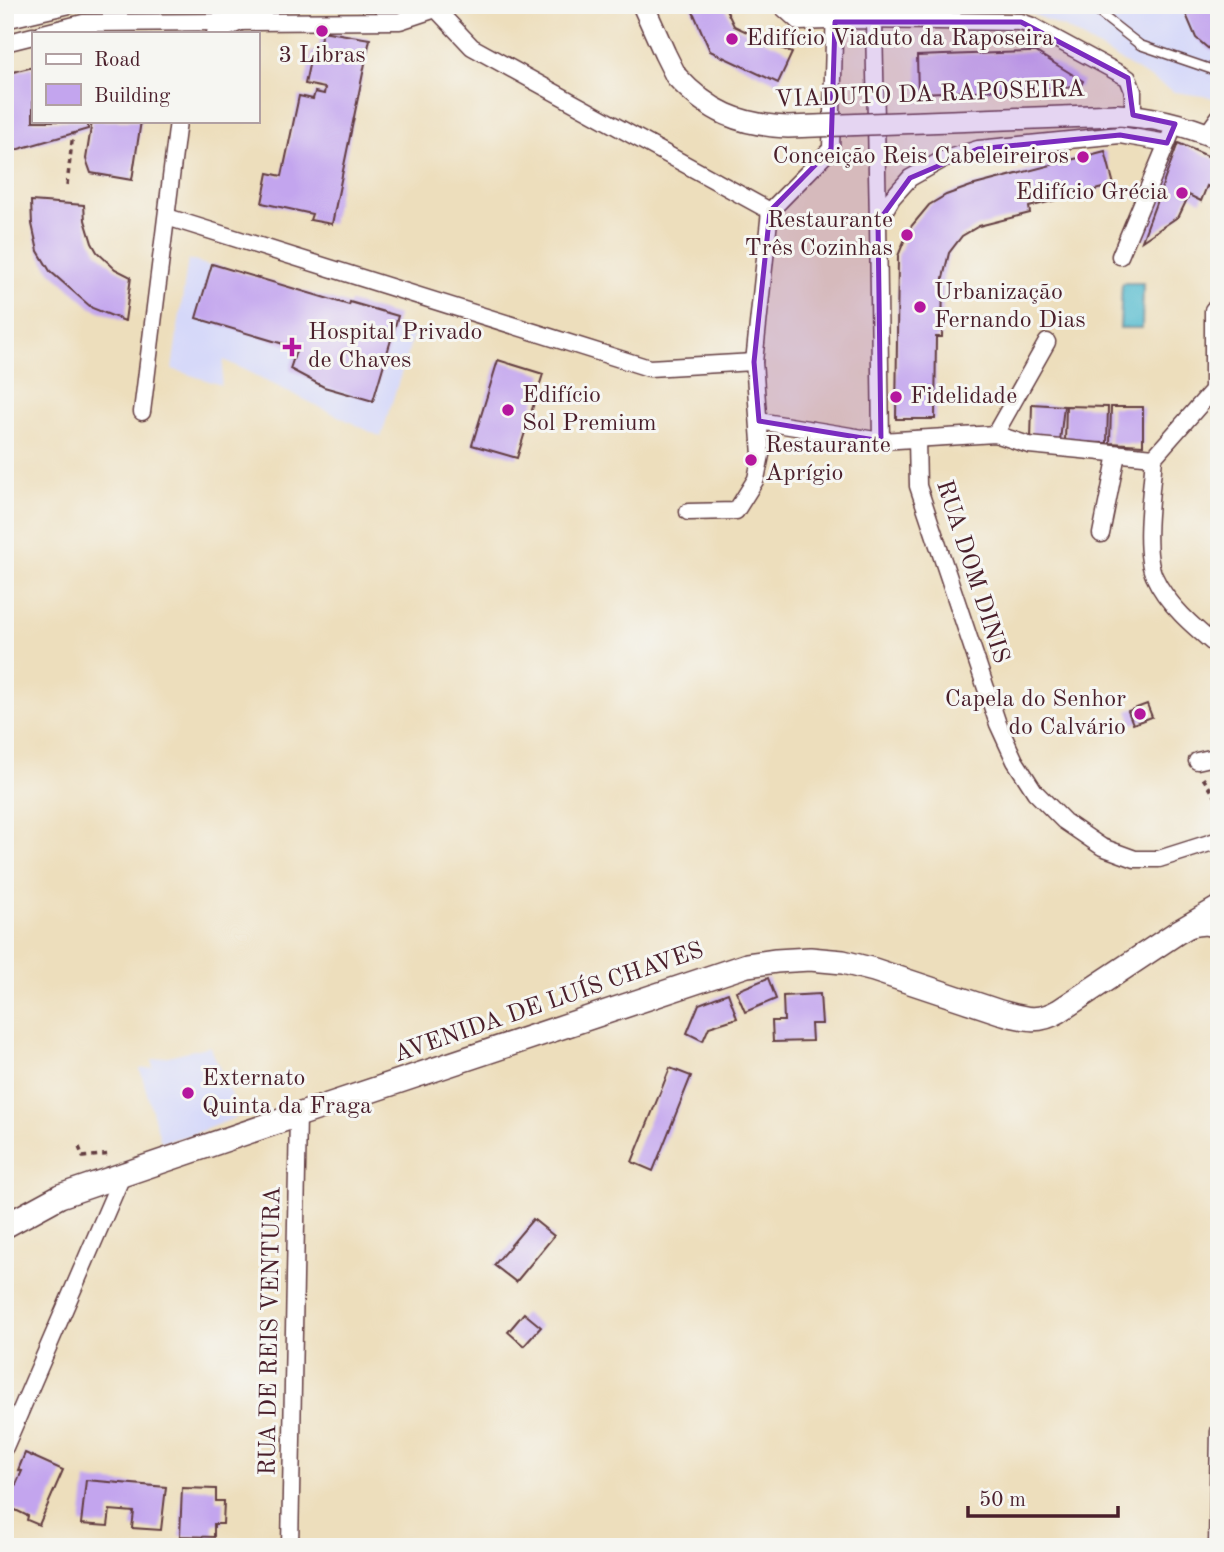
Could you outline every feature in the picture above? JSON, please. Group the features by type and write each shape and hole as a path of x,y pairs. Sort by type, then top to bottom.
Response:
{"main road":[{"name":"AVENIDA DE LUÍS CHAVES","path":"5,1226 60,1196 761,962 827,960 859,965 1000,1012 1030,1019 1045,1018 1219,908"}],"street":[{"path":"5,20 70,5"},
{"name":"VIADUTO DA RAPOSEIRA","path":"643,5 676,76 714,109 742,121 788,127 1125,116 1153,118 1171,133 1211,136"},
{"path":"780,5 799,22 835,13 854,20 1011,21 1032,26 1128,78 1133,91 1125,116"},
{"path":"47,32 83,23 143,22 241,13 400,21 433,7 472,47 770,211"},
{"path":"216,32 241,13"},
{"path":"688,512 736,511 756,479 761,456 754,362 770,211 831,149 835,13"},
{"path":"874,21 881,441"},
{"path":"143,22 159,32"},
{"path":"5,43 32,36"},
{"path":"142,412 178,122"},
{"path":"878,222 892,198 910,178 942,160 978,149 1120,135 1171,133 1120,256"},
{"path":"167,217 649,368 754,362"},
{"path":"1213,310 1213,390 1154,457 1148,541 1153,574 1168,601 1219,648"},
{"path":"995,433 1047,342"},
{"path":"759,421 881,441 995,433 1029,445 1154,457"},
{"name":"RUA DOM DINIS","path":"917,439 918,486 993,712 1015,761 1035,792 1064,821 1102,847 1135,859 1159,859 1219,840"},
{"path":"1101,534 1117,454"},
{"path":"1197,761 1219,756"},
{"path":"1178,932 1205,926 1219,932"},
{"name":"RUA DE REIS VENTURA","path":"290,1547 298,1115"},
{"path":"5,1447 122,1176"},
{"path":"1217,1547 1219,1431"}],"lane":[{"path":"1089,5 1140,45 1219,72"},
{"path":"1211,136 1219,110"}],"path":[{"path":"66,185 73,133"},
{"path":"1197,761 1200,774 1219,802"},
{"path":"5,1174 10,1162"}],"highlighted area":[{"path":"835,22 1021,22 1128,78 1133,115 1175,124 1167,143 1120,135 978,149 910,178 878,222 881,441 759,421 754,362 770,211 831,149"}],"shaded area":[{"path":"874,5 1219,5 1219,101 1210,97 1174,92 1067,29 1020,9 879,13"},
{"name":"Hospital Privado de Chaves","path":"188,259 414,333 381,437 224,360 221,385 172,369"},
{"name":"Externato Quinta da Fraga","path":"210,1046 240,1116 191,1135 161,1142 140,1069 153,1068 152,1060"}],"water":[{"path":"1122,283 1143,283 1142,328 1120,328"}],"building":[{"name":"Edifício Viaduto da Raposeira","path":"690,5 724,5 734,26 792,53 778,83 710,51"},
{"path":"1182,5 1219,5 1219,50 1210,50 1196,38"},
{"path":"322,31 370,39 332,224 310,220 312,214 262,203 268,173 282,176 299,96 313,99 315,92 324,94 325,88 305,84 312,51 318,52"},
{"path":"1036,52 1083,81 1080,87 918,93 917,56"},
{"path":"32,67 32,122 88,122 88,129 5,153 5,74"},
{"path":"92,122 141,122 132,180 91,173 86,159"},
{"name":"Edifício Grécia","path":"1178,143 1219,161 1219,192 1207,186 1201,201 1189,195 1179,216 1142,241"},
{"name":"Urbanização Fernando Dias","path":"1105,151 1114,185 1029,207 1030,213 979,226 962,236 949,253 943,278 942,337 936,337 935,419 896,419 898,256 909,229 929,205 946,195"},
{"path":"31,201 84,205 85,220 97,252 115,269 131,277 125,321 92,308 50,271 38,251 32,224"},
{"path":"212,264 349,305 350,302 398,316 373,401 324,387 290,369 297,348 196,318"},
{"name":"Edifício Sol Premium","path":"498,360 543,374 517,458 472,445"},
{"path":"1032,404 1064,406 1060,441 1031,440"},
{"path":"1066,406 1108,407 1107,443 1065,442"},
{"path":"1111,407 1143,407 1143,445 1110,443"},
{"name":"Capela do Senhor do Calvário","path":"1147,704 1152,717 1133,724 1128,711"},
{"path":"768,978 776,999 745,1012 736,991"},
{"path":"728,993 737,1018 709,1027 703,1041 687,1033 699,1004"},
{"path":"820,994 822,1024 811,1024 812,1041 773,1042 772,1021 784,1021 783,996"},
{"path":"670,1068 691,1076 653,1171 632,1162"},
{"path":"533,1219 554,1236 516,1282 494,1265"},
{"path":"524,1313 541,1327 524,1346 508,1332"},
{"path":"25,1453 63,1470 39,1525 27,1520 28,1516 5,1505 11,1485 15,1487 22,1471 18,1470"},
{"path":"86,1480 166,1487 161,1530 132,1528 134,1512 110,1510 108,1526 81,1524"},
{"path":"182,1488 216,1489 216,1501 224,1501 223,1524 214,1524 214,1537 180,1536"}],"place":[{"name":"3 Libras","path":"322,31"},
{"name":"Edifício Viaduto da Raposeira","path":"732,39"},
{"name":"Conceição Reis Cabeleireiros","path":"1083,157"},
{"name":"Edifício Grécia","path":"1182,193"},
{"name":"Restaurante Três Cozinhas","path":"907,235"},
{"name":"Urbanização Fernando Dias","path":"920,307"},
{"name":"Hospital Privado de Chaves","path":"292,347"},
{"name":"Fidelidade","path":"896,397"},
{"name":"Edifício Sol Premium","path":"508,410"},
{"name":"Restaurante Aprígio","path":"751,460"},
{"name":"Capela do Senhor do Calvário","path":"1140,714"},
{"name":"Externato Quinta da Fraga","path":"188,1093"}]}
